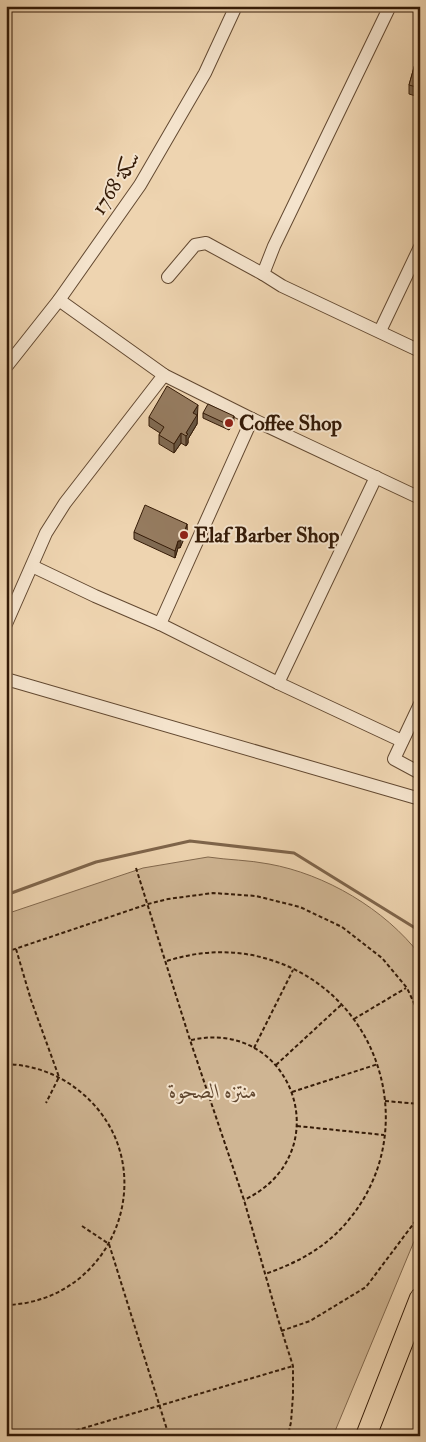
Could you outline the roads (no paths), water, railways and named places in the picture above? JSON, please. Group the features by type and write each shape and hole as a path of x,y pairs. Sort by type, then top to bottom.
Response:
{"highway":[{"path":"366,1436 420,1298"}],"street":[{"name":"سكة 1768","path":"6,367 59,300 140,185 205,73 236,6"},
{"path":"263,274 274,246 390,6"},
{"path":"168,277 195,245 206,243 282,286 420,351"},
{"path":"380,331 420,247"},
{"path":"59,300 164,375 252,419 420,498"},
{"path":"6,624 46,533 65,503 164,375"},
{"path":"160,624 252,419"},
{"path":"278,683 376,477"},
{"path":"32,566 160,624 278,683 402,741"},
{"path":"6,679 420,799"},
{"path":"420,704 394,759 420,773"}],"waterway":[{"path":"6,895 96,862 190,841 294,853 420,931"}],"place":[{"name":"Coffee Shop","path":"229,423"},
{"name":"Elaf Barber Shop","path":"184,535"}],"park label":[{"name":"منتزه الصحوة","path":"213,1091"}]}
